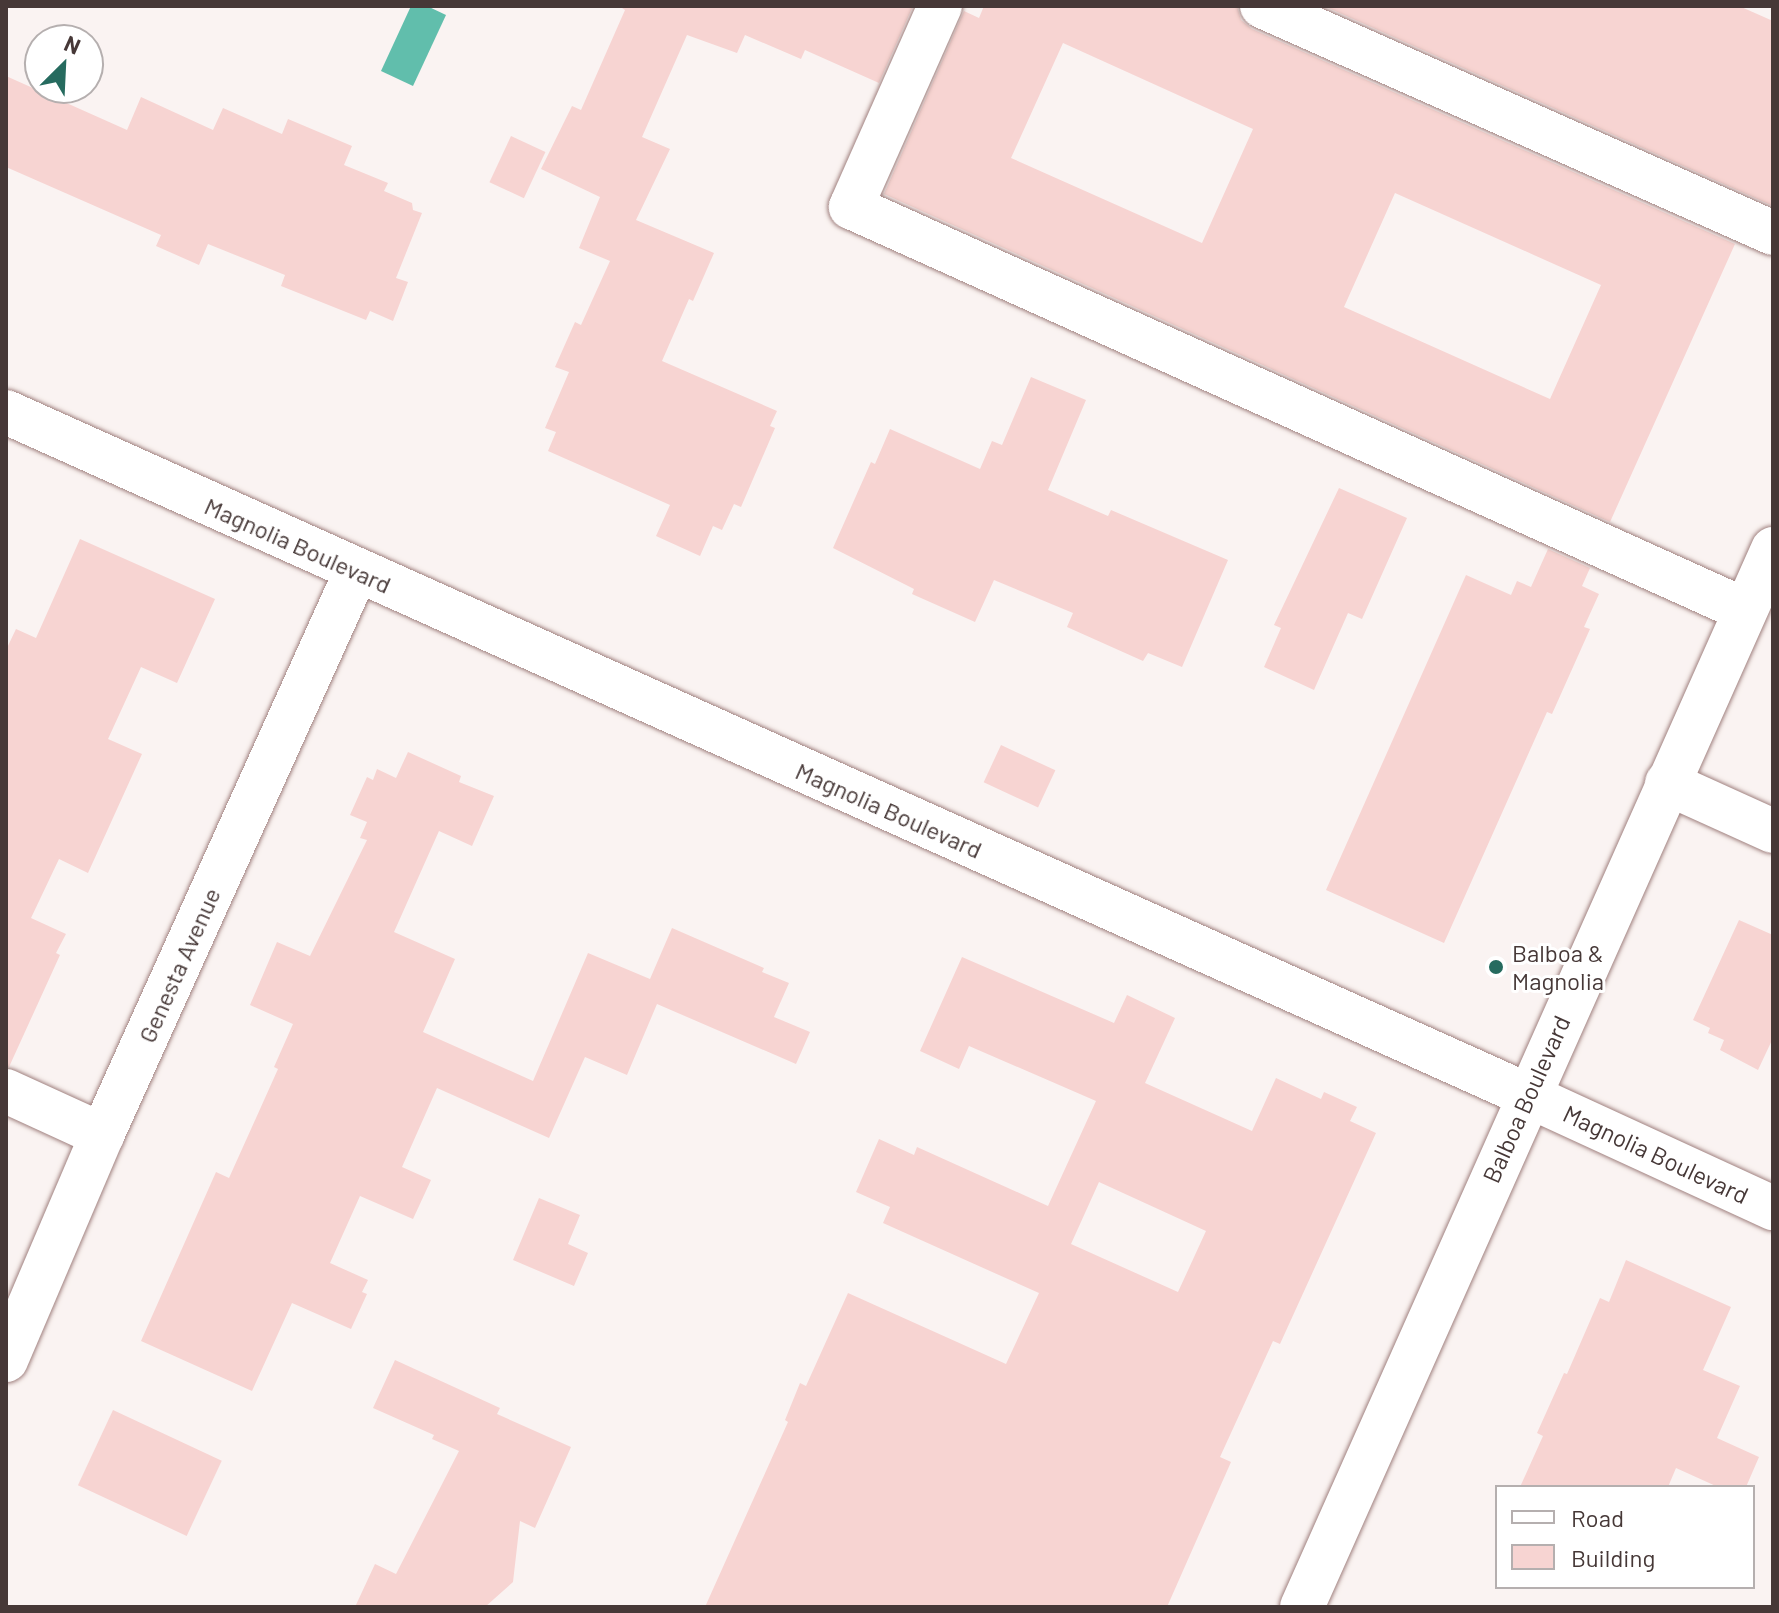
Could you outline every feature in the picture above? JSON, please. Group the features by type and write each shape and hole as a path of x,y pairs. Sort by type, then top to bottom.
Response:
{"street":[{"path":"940,6 851,207 1745,610"},
{"path":"1262,6 1773,233"},
{"name":"Magnolia Boulevard","path":"6,412 1773,1208"},
{"name":"Balboa Boulevard","path":"1302,1607 1527,1095 1773,549"},
{"name":"Genesta Avenue","path":"6,1360 102,1135 356,572"},
{"path":"1667,783 1773,831"},
{"path":"6,1091 102,1135"}],"shaded area":[{"path":"411,6 427,6 446,15 413,86 381,71"}],"building":[{"path":"619,6 913,6 879,83 805,50 801,59 745,35 737,53 687,35 642,137 670,149 636,220 714,253 693,301 689,299 662,361 777,411 770,426 775,428 741,507 734,504 722,530 713,526 700,556 656,536 670,505 548,451 556,432 545,428 569,372 555,367 575,322 581,325 610,261 579,248 600,197 541,169 572,106 581,110 625,10"},
{"path":"984,6 1237,6 1241,20 1252,29 1735,244 1610,522 884,194 964,11 979,18","holes":["1063,43 1253,129 1202,243 1011,158","1395,193 1601,285 1550,399 1344,307"]},
{"path":"1324,6 1739,6 1773,21 1773,206"},
{"path":"6,76 24,84 24,104 69,104 127,130 141,97 213,130 223,108 282,134 288,119 352,146 344,165 388,183 384,191 412,203 413,210 422,213 396,278 408,282 393,321 370,311 366,320 281,286 285,275 208,244 199,265 156,246 161,235 6,167"},
{"path":"511,136 545,152 524,198 489,182"},
{"path":"1031,377 1086,400 1048,490 1108,516 1111,510 1228,560 1182,667 1148,653 1143,661 1067,627 1073,613 994,580 975,622 912,594 914,589 833,548 871,462 875,464 890,429 980,469 992,441 1002,445"},
{"path":"1339,488 1407,518 1362,619 1348,613 1314,690 1264,667 1281,628 1274,625"},
{"path":"80,539 215,599 177,683 141,667 108,739 142,754 88,873 59,859 31,918 66,934 56,953 60,955 9,1067 6,1066 6,650 16,629 36,638"},
{"path":"1548,549 1590,568 1582,586 1599,594 1584,627 1590,629 1552,714 1547,712 1444,943 1326,890 1466,575 1511,595 1517,581 1531,587"},
{"path":"1001,745 1055,770 1038,808 984,782"},
{"path":"408,752 461,776 459,782 494,796 472,846 439,831 394,932 455,959 423,1032 533,1081 588,953 650,979 672,928 764,968 762,972 789,983 774,1017 810,1032 796,1064 657,1004 627,1075 585,1057 549,1138 437,1088 402,1167 431,1180 413,1219 360,1196 330,1263 368,1280 362,1292 367,1294 351,1329 292,1303 252,1391 141,1341 216,1172 229,1178 278,1069 274,1067 293,1024 250,1005 277,942 310,956 367,840 360,838 367,822 350,815 367,777 373,780 377,769 396,778"},
{"path":"1739,920 1773,935 1773,1038 1758,1070 1720,1050 1724,1040 1708,1033 1710,1028 1693,1020"},
{"path":"962,957 1114,1023 1127,995 1175,1018 1145,1083 1252,1131 1276,1078 1321,1099 1324,1092 1357,1107 1350,1121 1376,1133 1280,1344 1273,1341 1220,1457 1231,1462 1167,1607 705,1607 788,1422 785,1420 800,1383 806,1386 848,1293 1006,1364 1039,1293 883,1223 890,1207 856,1192 879,1139 914,1155 917,1147 1048,1206 1096,1101 969,1046 959,1069 920,1051","holes":["1099,1182 1206,1231 1178,1292 1071,1244"]},
{"path":"539,1198 580,1215 568,1244 588,1253 574,1286 513,1260"},
{"path":"1626,1260 1731,1307 1703,1370 1740,1386 1717,1438 1759,1457 1747,1485 1714,1485 1676,1468 1669,1485 1521,1485 1543,1436 1537,1433 1600,1298 1609,1302"},
{"path":"395,1360 500,1408 497,1414 571,1447 535,1528 520,1521 513,1582 485,1607 355,1607 375,1564 396,1574 459,1451 432,1439 434,1435 373,1408"},
{"path":"113,1410 222,1461 187,1536 78,1485"}],"place":[{"name":"Balboa & Magnolia","path":"1496,967"}]}
